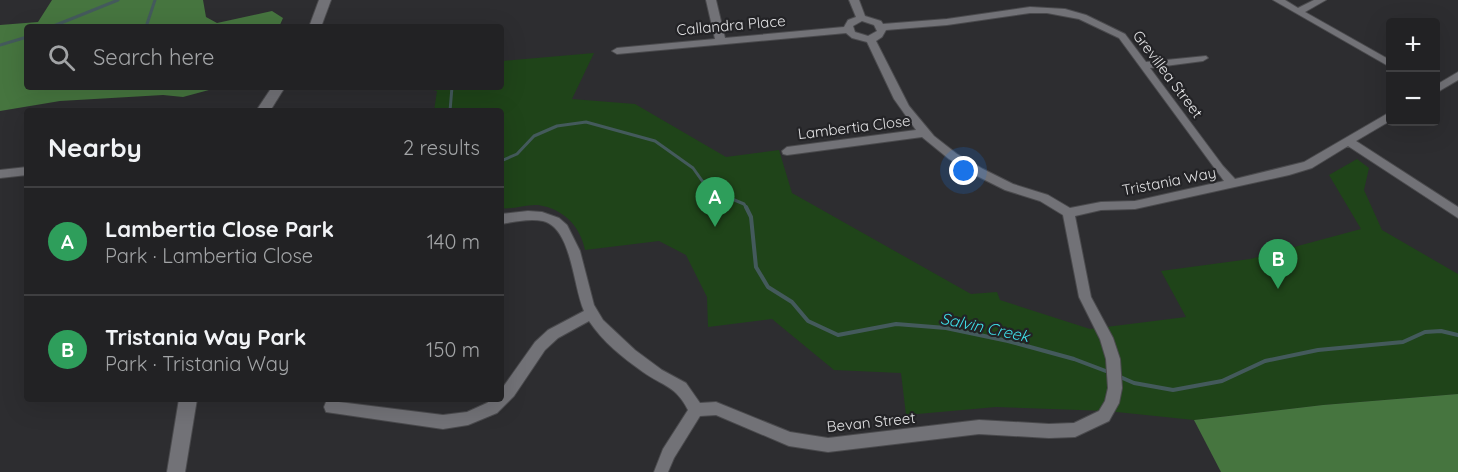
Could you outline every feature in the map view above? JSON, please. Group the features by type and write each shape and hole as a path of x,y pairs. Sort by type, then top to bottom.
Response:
{"street":[{"path":"316,24 325,0"},
{"path":"711,0 721,42"},
{"path":"854,0 861,18"},
{"path":"1278,0 1386,62"},
{"path":"1299,11 1321,0"},
{"name":"Grevillea Street","path":"882,27 966,20 1013,5 1057,8 1081,13 1102,22 1122,36 1219,170 1233,184"},
{"path":"861,18 874,20 882,27 880,35 870,39 856,37 849,30 851,22 861,18"},
{"name":"Callandra Place","path":"617,51 849,30"},
{"path":"870,39 911,118 926,133 948,152 979,172 1007,186 1046,199 1068,213"},
{"path":"1145,65 1203,58"},
{"path":"1440,87 1458,75"},
{"path":"265,108 277,90"},
{"name":"Tristania Way","path":"1068,213 1101,206 1136,205 1308,165 1386,119"},
{"name":"Lambertia Close","path":"787,151 926,133"},
{"path":"1348,141 1458,213"},
{"path":"0,174 24,171"},
{"name":"Bevan Street","path":"696,410 716,408 789,439 828,445 979,427 1049,431 1075,430 1104,416 1112,403 1115,388 1113,359 1106,338 1085,297 1068,213"},
{"path":"504,219 541,216 557,222 566,234 591,313 599,325 633,358 684,389 696,410 668,454 661,472"},
{"path":"504,397 540,346 553,334 591,313"},
{"path":"176,472 188,402"},
{"path":"331,406 443,422 468,418 492,408 498,402"}],"green space":[{"path":"52,0 203,0 206,17 217,23 272,11 283,18 280,24 24,24 24,90 209,90 183,97 163,95 60,101 0,111 0,25 38,22"},
{"path":"594,53 572,99 635,104 726,157 779,150 792,193 971,294 997,292 1000,300 1090,329 1186,317 1161,271 1250,259 1361,229 1329,175 1357,159 1369,168 1364,190 1382,230 1458,274 1458,394 1323,405 1194,420 1107,411 996,407 906,415 901,373 834,370 772,319 708,327 707,297 686,255 659,241 585,250 575,226 556,210 538,205 504,208 504,108 434,108 437,91 433,90 504,90 504,61"},
{"path":"1458,394 1458,472 1221,472 1194,420 1323,405"}],"waterway":[{"path":"58,24 118,0"},
{"name":"Salvin Creek","path":"147,24 155,0"},
{"path":"0,45 24,38"},
{"name":"Salvin Creek","path":"450,108 452,90"},
{"name":"Salvin Creek","path":"504,160 517,154 534,136 557,126 586,122 655,141 693,168 708,189 744,204 747,209"},
{"name":"Salvin Creek","path":"747,209 751,217 756,267 768,287 792,302 808,321 838,335 896,324 946,328 1008,341 1074,359 1111,373"},
{"name":"Salvin Creek","path":"1118,376 1134,383 1173,390 1222,381 1265,361 1318,350 1403,342 1425,332 1441,331 1458,335"}],"place":[{"name":"Lambertia Close Park","path":"715,227"},
{"name":"Tristania Way Park","path":"1278,289"}]}
